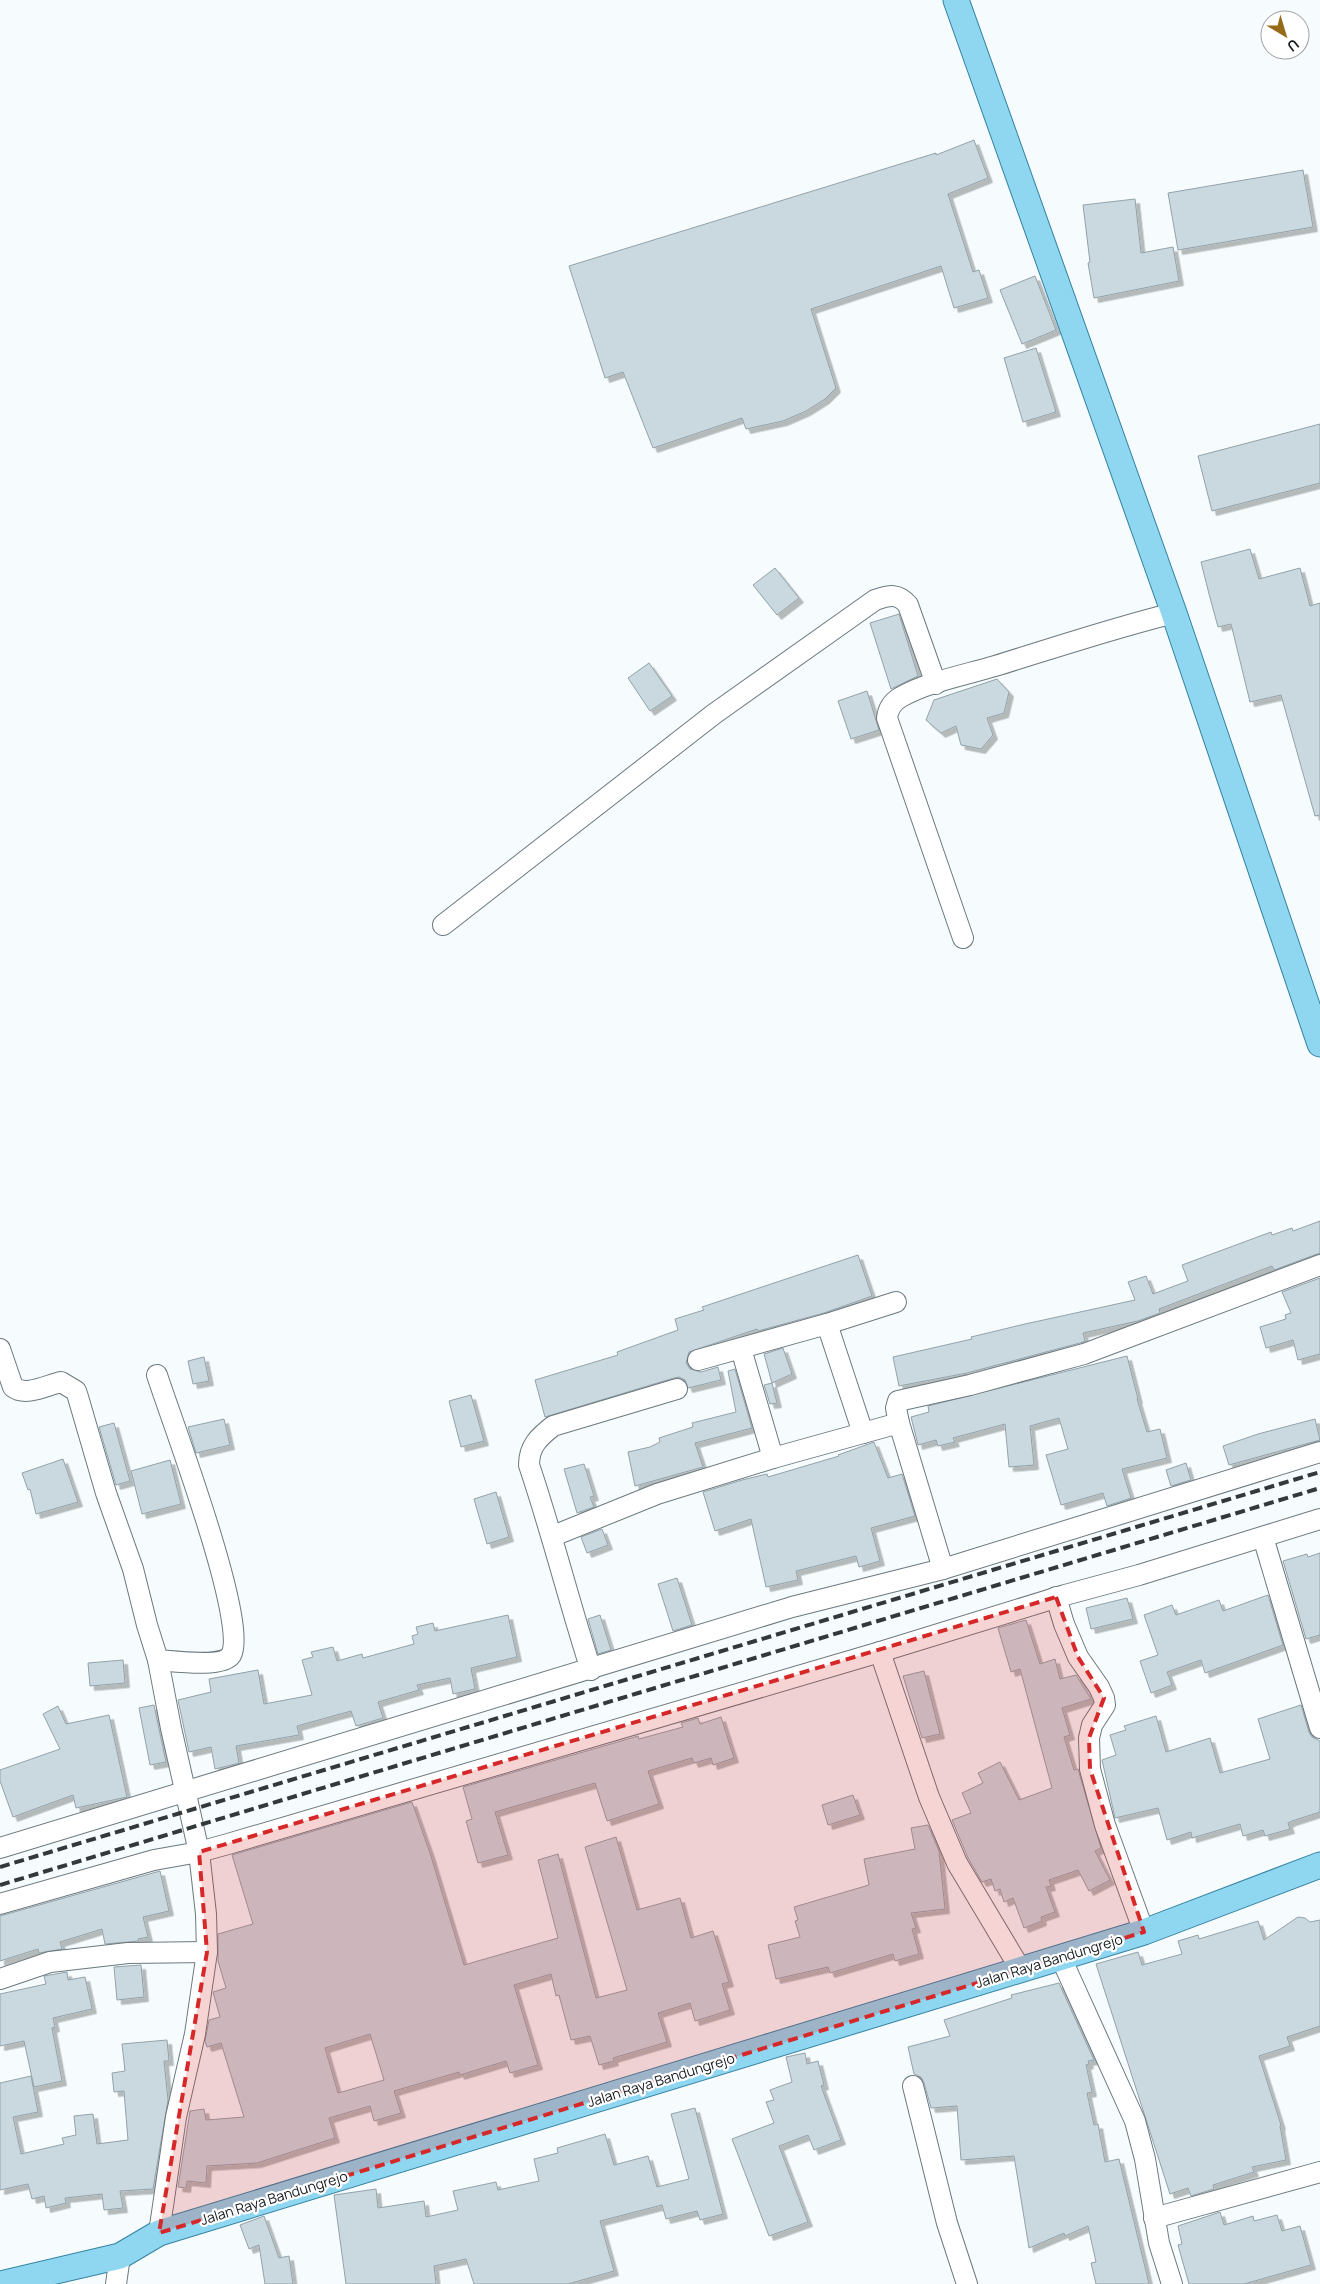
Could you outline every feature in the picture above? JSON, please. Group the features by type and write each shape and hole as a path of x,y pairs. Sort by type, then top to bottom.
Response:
{"main road":[{"path":"956,0 1174,613 1320,1044"},
{"name":"Jalan Raya Bandungrejo","path":"0,2284 120,2256 159,2233 1144,1932 1320,1865"}],"street":[{"path":"443,925 714,714 875,600 889,595 901,597 908,605 936,684"},
{"path":"963,938 887,718 888,710 901,697 936,684 1124,626 1174,613"},
{"path":"942,1569 899,1423 897,1404 901,1399 970,1385 1084,1354 1320,1265"},
{"path":"698,1360 827,1324 896,1302"},
{"path":"827,1324 863,1433"},
{"path":"0,1349 13,1386 17,1390 28,1391 61,1382 76,1390 106,1493 133,1569 158,1660 184,1791 199,1852 206,1914 207,1952 195,2034 176,2117 159,2233"},
{"path":"741,1349 773,1458"},
{"path":"157,1375 224,1576 235,1633 231,1655 224,1660 214,1663 158,1660"},
{"path":"590,1670 566,1593 553,1536 529,1465 529,1454 538,1438 553,1426 676,1388"},
{"path":"553,1536 657,1494 773,1458 899,1423"},
{"path":"0,1848 792,1608 942,1569 1320,1452"},
{"path":"0,1904 154,1860 199,1852 880,1652 1056,1597 1139,1575 1320,1519"},
{"path":"1263,1537 1320,1728"},
{"path":"1056,1597 1064,1624 1078,1657 1099,1687 1104,1698 1105,1705 1092,1725 1089,1738 1090,1769 1105,1825 1144,1932"},
{"path":"880,1652 920,1774 957,1863 1021,1970"},
{"path":"0,1979 50,1962 128,1953 207,1952"},
{"path":"1061,1958 1135,2121 1141,2141 1159,2243 1172,2284"},
{"path":"913,2086 947,2223 967,2284"},
{"path":"1154,2218 1320,2172"},
{"path":"116,2284 120,2256"}],"highlighted area":[{"path":"1056,1597 1078,1657 1104,1698 1089,1738 1090,1769 1144,1932 159,2233 207,1952 199,1852"}],"building":[{"path":"974,140 988,178 948,194 973,272 979,270 988,298 954,308 941,266 811,309 836,388 825,399 806,411 783,421 746,429 742,418 653,448 623,372 605,378 569,266 936,153 936,155"},
{"path":"1303,170 1313,227 1178,250 1168,193"},
{"path":"1135,199 1141,253 1173,247 1179,281 1094,298 1088,263 1090,262 1083,205"},
{"path":"1035,276 1056,330 1022,344 1000,290"},
{"path":"1036,348 1056,412 1023,422 1004,358"},
{"path":"1320,424 1320,483 1212,511 1198,456"},
{"path":"1250,549 1259,579 1300,568 1310,606 1320,603 1320,815 1315,816 1281,695 1250,702 1231,624 1218,627 1209,594 1201,562"},
{"path":"775,568 799,598 777,615 753,585"},
{"path":"899,614 918,676 891,689 870,623"},
{"path":"649,663 672,696 650,711 628,678"},
{"path":"997,679 1009,692 1004,713 987,718 993,735 981,749 961,745 956,726 941,733 926,720 934,700"},
{"path":"867,691 879,730 851,739 838,701"},
{"path":"1320,1221 1320,1253 1274,1270 1272,1266 1159,1309 1160,1313 1138,1321 1083,1333 1085,1341 1080,1343 967,1373 899,1386 893,1357 972,1339 971,1337 1025,1324 1135,1300 1128,1282 1146,1276 1153,1294 1188,1281 1182,1265 1271,1232 1272,1235 1292,1228 1293,1231"},
{"path":"858,1255 872,1296 824,1313 758,1331 757,1329 689,1352 686,1363 690,1369 701,1372 718,1367 721,1380 688,1388 685,1380 679,1377 674,1378 545,1417 535,1380 618,1355 617,1352 678,1330 675,1319 704,1310 702,1307"},
{"path":"1320,1278 1320,1354 1298,1360 1293,1340 1266,1348 1260,1327 1286,1319 1285,1315 1291,1313 1282,1292"},
{"path":"783,1348 792,1374 772,1383 764,1354"},
{"path":"1127,1356 1147,1432 1160,1429 1167,1458 1122,1469 1131,1498 1107,1506 1103,1493 1061,1505 1046,1455 1068,1449 1059,1418 1030,1426 1034,1465 1009,1467 1005,1424 953,1438 955,1442 938,1446 936,1440 918,1445 911,1417 929,1412 928,1406"},
{"path":"204,1357 209,1381 193,1384 188,1361"},
{"path":"735,1369 752,1428 695,1443 703,1467 635,1486 628,1452 650,1447 660,1442 659,1438 693,1427 692,1423 736,1412 728,1371"},
{"path":"772,1383 777,1403 770,1404 764,1385"},
{"path":"471,1395 484,1441 461,1447 449,1401"},
{"path":"224,1419 230,1445 196,1453 188,1427"},
{"path":"1315,1419 1320,1440 1229,1465 1223,1446 1258,1434"},
{"path":"114,1423 130,1481 116,1485 99,1427"},
{"path":"874,1442 888,1478 902,1474 915,1516 871,1528 880,1561 859,1567 856,1556 796,1571 798,1580 766,1587 751,1519 715,1531 703,1492 767,1474 768,1477 839,1456"},
{"path":"63,1459 78,1502 36,1514 30,1489 28,1490 22,1473"},
{"path":"170,1460 181,1504 142,1514 131,1471"},
{"path":"1186,1463 1191,1480 1171,1486 1166,1470"},
{"path":"584,1464 594,1496 590,1497 594,1507 577,1513 564,1469"},
{"path":"496,1492 509,1537 487,1544 474,1499"},
{"path":"602,1529 608,1545 587,1553 581,1537"},
{"path":"1320,1553 1320,1635 1306,1639 1283,1561 1307,1554 1308,1557"},
{"path":"677,1578 692,1625 673,1631 658,1584"},
{"path":"1268,1595 1283,1645 1205,1673 1201,1660 1167,1672 1172,1685 1151,1693 1140,1661 1158,1655 1144,1615 1172,1605 1176,1615 1219,1600 1223,1611"},
{"path":"1127,1598 1133,1619 1091,1629 1086,1608"},
{"path":"508,1615 517,1657 471,1668 475,1689 453,1694 450,1678 417,1685 419,1690 378,1702 383,1718 356,1726 351,1711 297,1726 299,1735 236,1746 239,1763 215,1769 211,1747 189,1752 178,1700 211,1692 209,1679 258,1670 264,1704 312,1695 302,1660 313,1657 311,1652 333,1647 337,1661 362,1654 363,1658 414,1644 412,1636 418,1634 416,1627 433,1623 435,1631"},
{"path":"600,1615 611,1650 598,1654 588,1619"},
{"path":"1026,1620 1040,1664 1055,1659 1060,1679 1076,1675 1091,1699 1062,1708 1070,1735 1064,1737 1074,1770 1078,1769 1101,1848 1095,1851 1110,1880 1089,1891 1078,1870 1049,1880 1051,1886 1046,1887 1055,1912 1041,1917 1042,1921 1024,1928 1013,1898 1004,1902 1000,1889 995,1891 991,1879 982,1882 968,1858 952,1820 971,1813 962,1793 983,1783 978,1773 1000,1762 1019,1800 1052,1788 1020,1669 1011,1672 998,1628"},
{"path":"123,1660 125,1683 90,1686 88,1663"},
{"path":"924,1671 940,1734 922,1738 903,1676"},
{"path":"154,1705 166,1762 150,1765 139,1708"},
{"path":"1301,1705 1309,1732 1312,1737 1320,1741 1320,1812 1288,1823 1290,1829 1265,1836 1263,1830 1243,1836 1240,1824 1192,1838 1191,1832 1167,1840 1158,1808 1115,1818 1102,1760 1116,1755 1110,1735 1126,1730 1124,1726 1156,1716 1166,1752 1210,1738 1220,1773 1270,1759 1258,1719"},
{"path":"58,1706 66,1724 109,1715 127,1797 76,1808 73,1795 13,1817 0,1781 0,1770 60,1749 43,1714"},
{"path":"721,1717 734,1758 713,1765 711,1758 694,1763 692,1758 648,1771 659,1804 607,1821 595,1783 495,1812 508,1855 478,1863 466,1821 472,1819 463,1787 638,1736 639,1739 683,1727 681,1723 698,1718 700,1724"},
{"path":"853,1795 860,1815 828,1825 822,1805"},
{"path":"412,1802 430,1853 464,1965 558,1938 538,1860 558,1854 596,1998 627,1990 585,1847 616,1837 637,1910 680,1898 691,1938 713,1931 729,1982 722,1984 730,2010 695,2021 690,2003 658,2013 667,2042 613,2058 614,2061 599,2065 590,2036 571,2040 559,1995 556,1996 551,1974 514,1985 538,2065 510,2073 506,2061 460,2075 459,2072 394,2091 401,2113 374,2121 370,2106 329,2118 335,2138 257,2163 207,2166 206,2183 187,2181 186,2188 178,2187 190,2111 204,2109 206,2120 244,2117 221,2043 207,2047 205,2041 209,2020 220,2017 213,1992 226,1988 218,1961 218,1934 253,1924 232,1855","holes":["370,2034 384,2080 338,2093 325,2048"]},
{"path":"928,1825 939,1851 945,1909 911,1913 916,1928 912,1929 919,1954 895,1961 893,1954 830,1973 828,1967 776,1979 768,1945 800,1937 795,1921 798,1920 794,1907 869,1885 864,1859 915,1849 911,1828"},
{"path":"160,1871 169,1911 143,1917 148,1937 138,1939 139,1941 105,1944 102,1929 60,1942 62,1949 39,1953 38,1949 0,1961 0,1916"},
{"path":"1298,1917 1305,1918 1310,1922 1320,1920 1320,2026 1287,2037 1290,2046 1259,2056 1281,2125 1286,2160 1252,2167 1254,2172 1213,2185 1214,2189 1191,2196 1188,2188 1170,2194 1096,1964 1138,1952 1142,1965 1182,1954 1178,1941 1198,1935 1199,1939 1258,1921 1264,1940"},
{"path":"141,1965 144,1997 117,2000 114,1967"},
{"path":"67,1972 68,1980 85,1977 92,2009 53,2018 55,2027 52,2028 62,2081 34,2087 24,2041 0,2046 0,1994 46,1984 44,1976"},
{"path":"1059,1983 1094,2060 1088,2061 1089,2064 1086,2065 1092,2092 1087,2093 1094,2125 1098,2124 1105,2162 1119,2159 1149,2284 1096,2284 1091,2263 1096,2262 1088,2226 1065,2236 1064,2233 1029,2248 1014,2156 961,2160 957,2106 931,2108 921,2077 914,2074 908,2047 950,2036 944,2020 1012,1998 1011,1995"},
{"path":"167,2040 169,2061 164,2061 168,2100 153,2189 120,2191 123,2208 104,2210 102,2194 65,2198 66,2203 46,2208 44,2196 32,2199 28,2184 0,2190 0,2083 31,2076 38,2112 13,2117 21,2154 64,2144 62,2138 76,2135 74,2116 93,2114 97,2144 128,2140 124,2091 114,2092 112,2073 125,2071 122,2044"},
{"path":"805,2053 807,2064 818,2061 824,2085 821,2086 841,2140 814,2150 808,2135 779,2146 808,2222 769,2236 732,2139 774,2123 766,2102 774,2100 770,2090 792,2082 786,2057"},
{"path":"695,2108 723,2214 700,2220 697,2211 666,2219 662,2205 600,2221 614,2271 568,2284 474,2284 466,2259 434,2266 436,2284 346,2284 334,2195 376,2189 378,2208 424,2201 426,2217 458,2210 453,2191 496,2182 498,2190 539,2181 534,2159 558,2153 557,2148 605,2134 614,2165 648,2156 657,2187 689,2179 671,2114"},
{"path":"1220,2212 1224,2225 1253,2216 1254,2221 1277,2215 1282,2231 1300,2226 1311,2265 1244,2284 1189,2284 1178,2245 1182,2244 1178,2226"},
{"path":"264,2216 279,2258 289,2256 293,2284 265,2284 259,2245 249,2249 240,2225"}],"railway":[{"path":"0,1867 1320,1472"},
{"path":"0,1885 1320,1488"}]}
